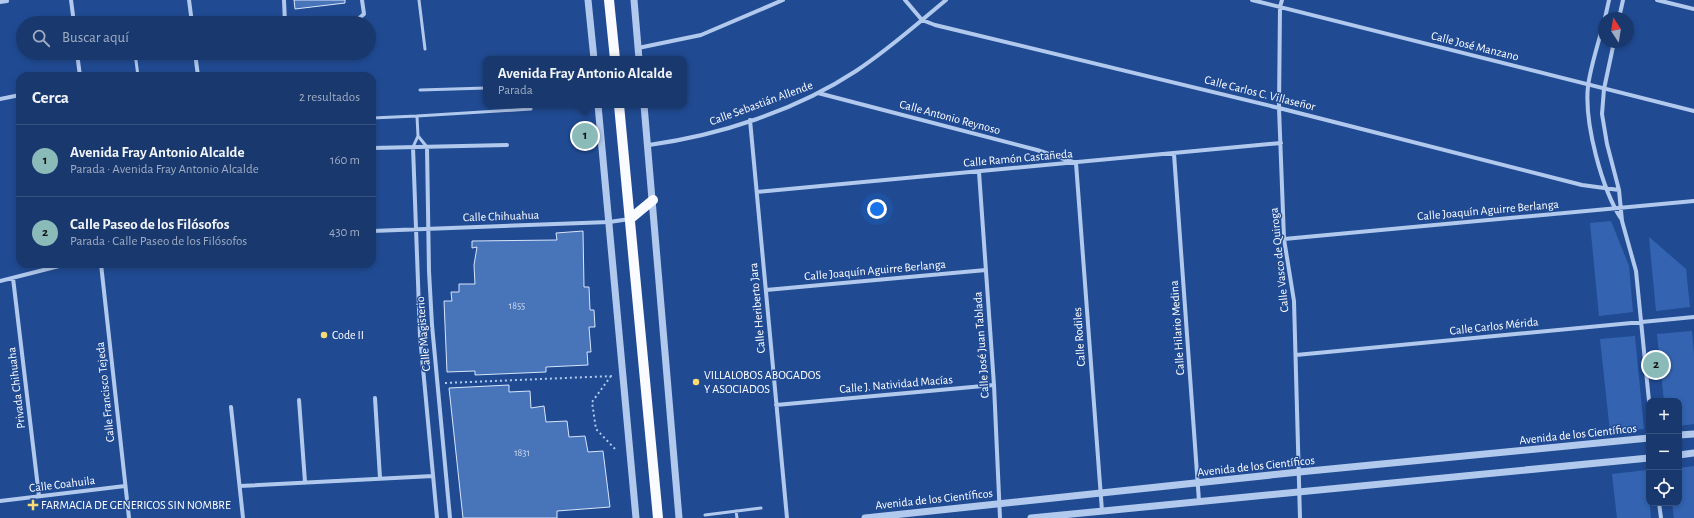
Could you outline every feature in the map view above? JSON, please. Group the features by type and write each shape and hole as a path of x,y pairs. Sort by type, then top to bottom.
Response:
{"main road":[{"path":"609,0 615,56"},
{"path":"619,108 658,518"},
{"path":"630,219 653,200"}],"street":[{"path":"71,0 73,16"},
{"path":"189,0 191,16"},
{"path":"284,0 285,16"},
{"path":"362,0 364,14 362,16"},
{"path":"588,0 594,56"},
{"path":"634,0 639,56"},
{"path":"638,48 701,35 783,0"},
{"path":"905,0 922,20"},
{"name":"Calle Sebastián Allende","path":"648,145 686,138 750,120 818,93 856,71 890,47 946,0"},
{"name":"Calle José Manzano","path":"1252,0 1694,111"},
{"name":"Calle Vasco de Quiroga","path":"1282,0 1280,7 1280,108 1284,239 1294,301 1300,518"},
{"path":"1606,12 1609,0"},
{"path":"1620,12 1623,0"},
{"path":"1657,0 1694,9"},
{"path":"0,2 7,1"},
{"name":"Calle Carlos C. Villaseñor","path":"922,20 935,25 1280,108 1582,185 1607,190 1619,190"},
{"path":"1598,44 1588,85 1588,103 1592,134 1607,190 1614,209 1622,221"},
{"path":"1613,48 1604,89 1602,114 1606,144 1619,190 1622,221 1636,271 1650,398"},
{"path":"78,60 79,72"},
{"path":"196,60 197,72"},
{"name":"Calle Antonio Reynoso","path":"818,93 1037,150 1076,163"},
{"path":"0,99 16,96"},
{"path":"598,108 636,518"},
{"path":"644,108 679,518"},
{"name":"Calle Heriberto Jara","path":"750,120 787,518"},
{"name":"Calle Ramón Castañeda","path":"757,192 1281,143"},
{"path":"376,148 506,145"},
{"name":"Calle Magisterio","path":"413,147 420,336 437,518"},
{"name":"Calle Magisterio","path":"427,147 428,229 432,325 450,518"},
{"name":"Calle Hilario Medina","path":"1174,154 1199,501"},
{"name":"Calle Rodiles","path":"1076,163 1102,511"},
{"name":"Calle José Juan Tablada","path":"979,172 994,385 1000,518"},
{"name":"Calle Joaquín Aguirre Berlanga","path":"1284,239 1694,201"},
{"name":"Calle Chihuahua","path":"376,231 609,222 630,219"},
{"path":"0,281 52,268"},
{"name":"Calle Francisco Tejeda","path":"101,268 129,518"},
{"name":"Calle Joaquín Aguirre Berlanga","path":"766,290 986,270"},
{"name":"Privada Chihuaha","path":"13,278 39,496"},
{"name":"Calle Carlos Mérida","path":"1296,355 1694,317"},
{"name":"Calle J. Natividad Macías","path":"776,405 994,385"},
{"path":"375,398 380,478"},
{"path":"299,400 305,482"},
{"path":"231,407 243,518"},
{"path":"1682,435 1694,434"},
{"name":"Avenida de los Científicos","path":"865,518 1299,472 1646,438"},
{"path":"1682,455 1694,453"},
{"path":"1031,518 1646,458"},
{"path":"240,486 432,476"},
{"name":"Calle Coahuila","path":"0,501 126,486"},
{"path":"1659,506 1661,518"}],"lane":[{"path":"419,0 426,49"},
{"path":"136,60 137,72"},
{"path":"420,90 483,88"},
{"path":"376,118 531,109"},
{"path":"413,147 418,136 417,116"},
{"path":"418,136 427,147"},
{"path":"705,515 761,508"},
{"path":"736,511 737,518"}],"path":[{"path":"611,376 592,402 596,429 616,450"},
{"path":"438,384 623,376"}],"shaded area":[{"path":"1611,221 1629,266 1633,312 1599,316 1590,223"},
{"path":"1649,237 1686,269 1690,307 1656,311"},
{"path":"1692,331 1694,354 1694,424 1682,426 1682,398 1664,398 1657,334"},
{"path":"1635,336 1644,429 1610,432 1600,339"},
{"path":"1694,466 1694,518 1674,518 1672,506 1682,506 1682,468"},
{"path":"1646,470 1646,506 1650,506 1651,518 1617,518 1612,474"}],"building":[{"path":"294,0 345,0 345,3 295,9"},
{"path":"583,231 584,287 589,287 590,310 594,310 595,327 589,327 591,352 587,352 588,365 546,367 546,372 475,375 475,371 447,372 444,301 452,301 451,292 459,292 459,284 475,284 474,265 477,247 472,248 472,241 557,240 556,233"},
{"path":"509,385 509,392 530,391 531,408 544,406 546,422 567,421 569,437 585,436 588,452 603,451 610,507 557,511 557,518 463,518 449,388"}],"place":[{"name":"Avenida Fray Antonio Alcalde","path":"585,136"},
{"name":"Code II","path":"324,335"},
{"name":"Calle Paseo de los Filósofos","path":"1656,365"},
{"name":"VILLALOBOS ABOGADOS Y ASOCIADOS","path":"696,382"},
{"name":"FARMACIA DE GENERICOS SIN NOMBRE","path":"33,505"}]}
